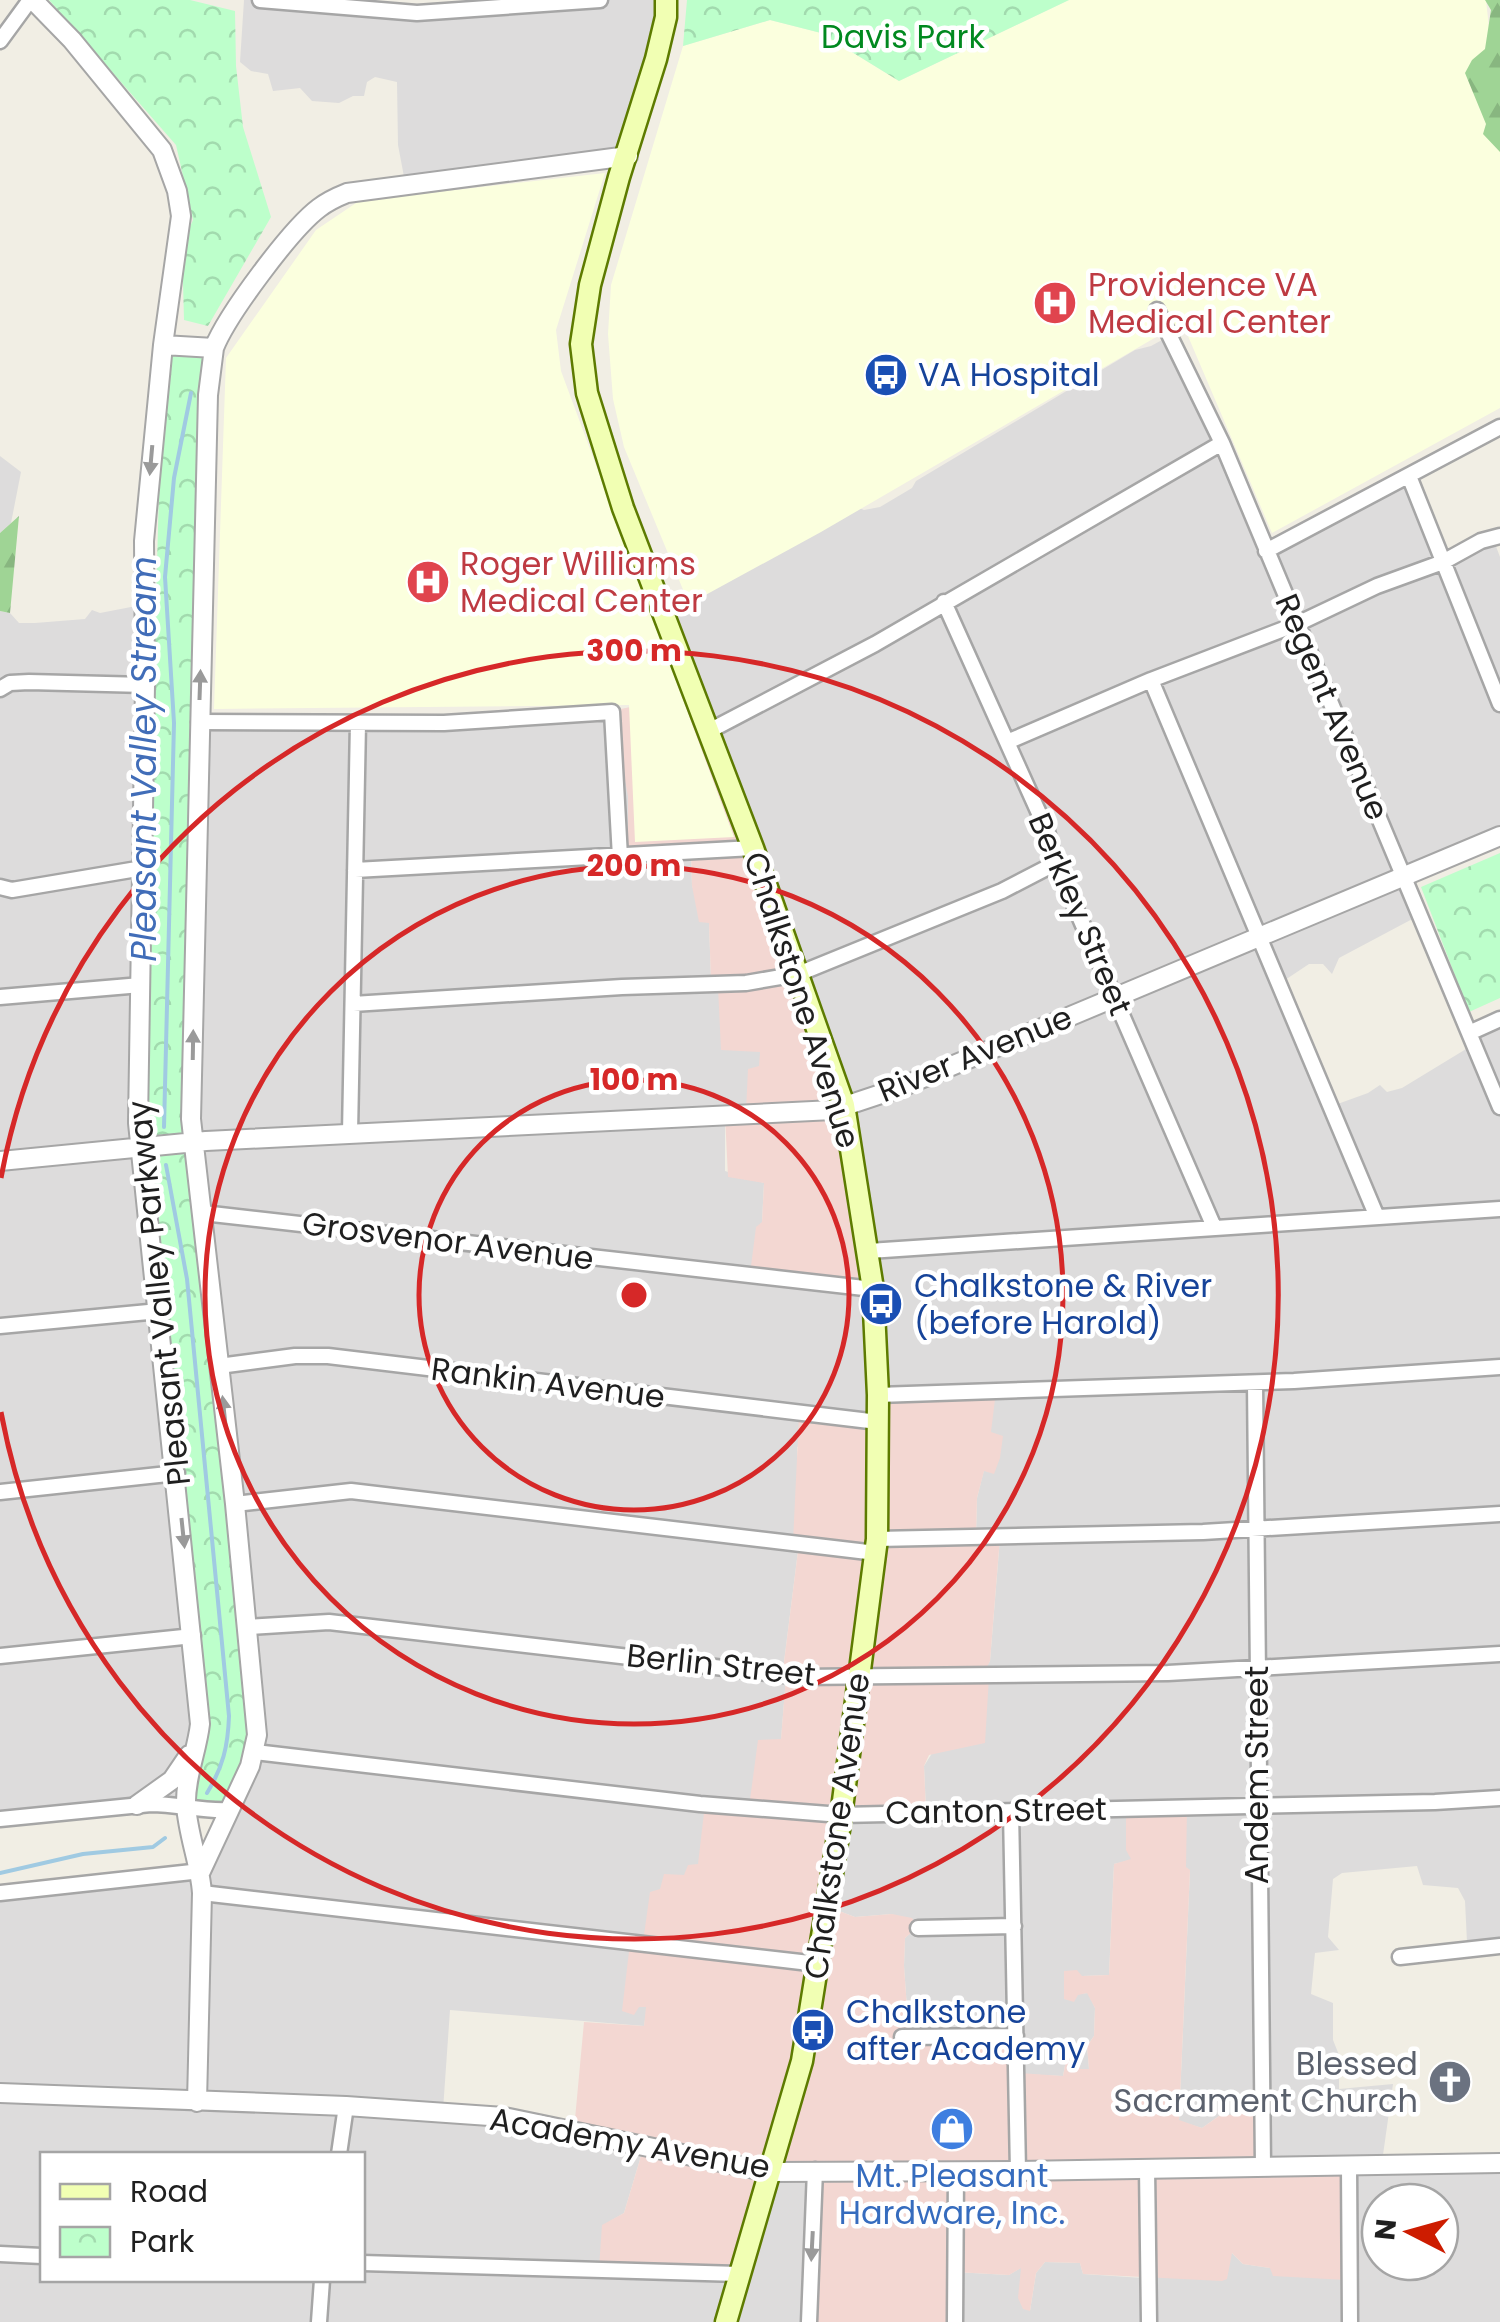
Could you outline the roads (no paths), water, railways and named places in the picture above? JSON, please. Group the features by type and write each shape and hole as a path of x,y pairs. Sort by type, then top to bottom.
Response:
{"main road":[{"name":"Chalkstone Avenue","path":"666,0 656,59 598,251 584,319 581,344 586,393 623,508 753,848 844,1105 869,1251 878,1395 877,1546 818,1964 802,2061 726,2322"}],"street":[{"path":"0,41 31,0"},
{"name":"Pleasant Valley Parkway","path":"31,0 68,34 162,150 181,216 163,344 144,541 140,1148 192,1636 198,1738 186,1806 194,1860 201,1871"},
{"path":"260,0 293,5 338,2 417,12 600,0"},
{"path":"163,344 214,348 224,325 298,226 331,200 347,193 628,156"},
{"name":"Regent Avenue","path":"1156,310 1222,443 1500,1107"},
{"name":"Pleasant Valley Parkway","path":"201,1871 255,1752 256,1716 193,1142 199,722 208,394 214,348"},
{"path":"1266,552 1500,428"},
{"path":"708,731 875,644 1222,443"},
{"path":"1409,476 1500,704"},
{"path":"1007,742 1500,536"},
{"name":"Berkley Street","path":"944,602 1047,830 1056,863 1214,1227"},
{"path":"1151,680 1377,1216"},
{"path":"0,690 10,683 28,682 145,685"},
{"path":"199,722 444,724 612,712 620,856"},
{"path":"350,1133 358,723"},
{"name":"River Avenue","path":"0,1161 193,1142 833,1110 899,1088 1500,836"},
{"path":"355,870 753,848"},
{"path":"353,1004 622,987 746,984 798,974 1002,892 1056,863"},
{"path":"0,887 12,890 142,868"},
{"path":"0,998 141,985"},
{"path":"1469,1034 1500,1019"},
{"path":"869,1251 1500,1208"},
{"name":"Grosvenor Avenue","path":"202,1213 873,1289"},
{"path":"0,1326 160,1311"},
{"name":"Rankin Avenue","path":"219,1366 295,1356 328,1356 878,1422"},
{"path":"878,1395 1255,1383 1500,1366"},
{"name":"Andem Street","path":"1255,1383 1263,2167"},
{"path":"0,1492 177,1473"},
{"path":"235,1504 351,1492 877,1546 1500,1514"},
{"name":"Berlin Street","path":"248,1626 329,1622 801,1677 1256,1670 1500,1654"},
{"path":"0,1656 192,1636"},
{"path":"137,1806 172,1780 198,1738"},
{"name":"Canton Street","path":"255,1752 700,1804 841,1815 1500,1798"},
{"path":"0,1819 137,1806 230,1810"},
{"path":"1011,1811 1018,2171"},
{"path":"0,1892 201,1871 197,2102"},
{"path":"202,1892 818,1964"},
{"path":"918,1928 1014,1926"},
{"path":"1400,1957 1500,1946"},
{"path":"902,2038 1016,2036"},
{"name":"Academy Avenue","path":"0,2093 346,2106 504,2117 769,2172 1500,2163"},
{"path":"339,2152 346,2106"},
{"path":"1348,2166 1350,2322"},
{"path":"1148,2168 1150,2322"},
{"path":"809,2322 815,2170"},
{"path":"955,2322 956,2172"},
{"path":"0,2254 40,2256"},
{"path":"365,2263 739,2274"},
{"path":"319,2322 322,2282"}],"waterway":[{"name":"Pleasant Valley Stream","path":"164,1127 174,723 165,577 174,478 191,393"},
{"name":"Pleasant Valley Stream","path":"166,1165 187,1279 229,1716 224,1756 207,1793"},
{"name":"Pleasant Valley Stream","path":"0,1873 83,1854 153,1847 165,1838"}],"place":[{"name":"Providence VA Medical Center","path":"1055,303"},
{"name":"VA Hospital","path":"886,375"},
{"name":"Roger Williams Medical Center","path":"428,582"},
{"name":"Chalkstone & River (before Harold)","path":"881,1304"},
{"name":"Chalkstone after Academy","path":"813,2030"},
{"name":"Blessed Sacrament Church","path":"1450,2082"},
{"name":"Mt. Pleasant Hardware, Inc.","path":"952,2129"}],"park label":[{"name":"Davis Park","path":"903,37"}]}
